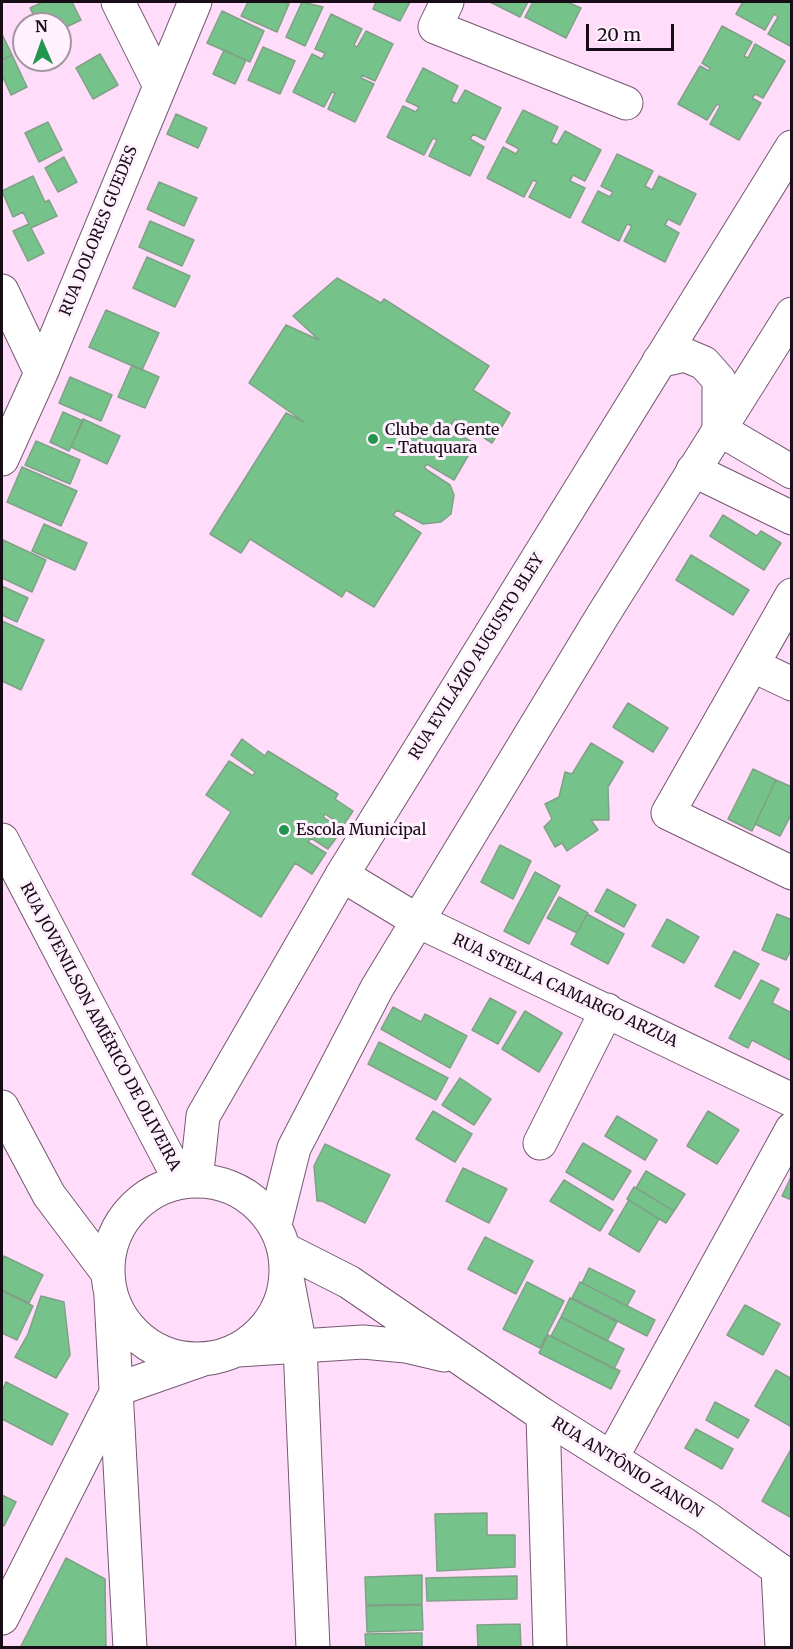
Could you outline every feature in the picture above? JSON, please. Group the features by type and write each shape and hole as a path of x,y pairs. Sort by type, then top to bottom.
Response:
{"street":[{"path":"118,2 159,84"},
{"name":"RUA DOLORES GUEDES","path":"2,459 195,2"},
{"path":"447,2 435,27 626,103"},
{"name":"RUA EVILÁZIO AUGUSTO BLEY","path":"189,1181 203,1116 342,875 792,147"},
{"path":"2,291 40,373"},
{"path":"2,1618 118,1389 201,1360 220,1357 238,1350 262,1332 279,1307 282,1250 294,1148 377,988 693,470 792,314"},
{"path":"659,361 684,356 704,363 719,381 719,429"},
{"path":"719,429 792,472"},
{"path":"693,470 792,518"},
{"path":"792,596 668,813 792,873"},
{"path":"752,665 792,684"},
{"name":"RUA JOVENILSON AMÉRICO DE OLIVEIRA","path":"2,840 148,1116 189,1181"},
{"name":"RUA STELLA CAMARGO ARZUA","path":"342,875 418,921 792,1100"},
{"path":"540,1143 607,1010"},
{"path":"2,1107 49,1195 109,1284 124,1323 145,1343 172,1356 201,1360"},
{"path":"148,1116 203,1116"},
{"path":"612,1457 792,1129"},
{"path":"130,1647 118,1389 109,1284 111,1247 120,1224 137,1204 157,1190 189,1181 219,1184 241,1192 260,1206 282,1250 300,1346 313,1647"},
{"name":"RUA ANTÔNIO ZANON","path":"282,1250 349,1282 543,1415 705,1517 785,1574"},
{"name":"RUA ANTÔNIO ZANON","path":"238,1350 363,1342 406,1346 460,1359"},
{"path":"543,1415 550,1647"},
{"path":"783,1647 785,1574"}],"building":[{"path":"43,2 72,2 81,20 72,24 72,12 32,12 30,8"},
{"path":"248,2 289,4 277,32 241,16"},
{"path":"302,2 323,7 305,46 286,37"},
{"path":"376,2 410,2 400,21 373,9"},
{"path":"490,2 528,2 520,17"},
{"path":"533,2 567,2 581,8 566,38 525,17"},
{"path":"743,2 792,2 792,47 768,34 778,17 774,14 765,30 736,14"},
{"path":"222,11 264,31 250,62 207,43"},
{"path":"331,14 362,29 354,45 357,47 366,31 393,44 375,81 362,75 361,78 374,84 355,122 328,109 335,93 332,92 324,107 293,92 312,54 322,59 325,53 315,49"},
{"path":"722,26 752,42 744,56 748,58 755,44 785,61 763,98 755,94 752,98 761,103 739,140 710,124 720,106 717,104 707,120 678,104 700,66 709,71 710,68 702,63"},
{"path":"2,34 12,55 2,60"},
{"path":"263,47 295,61 280,94 248,80"},
{"path":"224,50 246,60 235,84 213,74"},
{"path":"100,54 118,85 93,99 76,68"},
{"path":"12,55 12,72 20,72 27,87 11,95 2,75 2,60"},
{"path":"423,68 458,86 451,101 457,104 465,90 501,108 485,140 473,134 470,139 484,147 470,176 429,156 437,140 433,138 424,155 387,137 403,106 416,112 419,107 406,101"},
{"path":"523,110 558,127 551,142 557,145 565,131 601,150 585,181 573,175 570,181 585,188 570,218 529,197 537,182 533,180 524,197 487,178 503,147 516,154 519,149 506,142"},
{"path":"176,114 207,128 198,148 167,134"},
{"path":"48,122 62,150 39,162 25,133"},
{"path":"617,154 653,171 645,186 652,190 659,176 696,194 680,225 668,219 665,225 679,233 665,262 624,241 632,226 627,224 619,241 582,222 598,191 610,197 613,192 601,186"},
{"path":"64,157 77,182 58,192 45,168"},
{"path":"33,176 45,202 49,200 57,216 31,228 44,253 28,261 13,231 29,224 23,212 13,217 2,191"},
{"path":"159,182 197,198 184,226 147,209"},
{"path":"150,221 194,240 182,266 139,247"},
{"path":"147,257 190,276 175,307 133,288"},
{"path":"337,278 381,303 384,299 489,366 473,390 510,413 492,443 455,419 449,428 475,444 454,480 427,464 424,468 450,485 454,495 451,514 441,522 423,524 397,510 393,515 421,533 374,607 346,590 342,597 250,539 241,553 210,534 286,413 304,422 249,383 286,325 319,340 293,316"},
{"path":"106,310 159,333 142,370 89,347"},
{"path":"132,365 159,377 145,408 118,397"},
{"path":"70,377 112,395 101,421 59,403"},
{"path":"63,412 83,421 69,451 50,442"},
{"path":"83,419 120,436 107,464 71,447"},
{"path":"36,441 80,460 70,484 25,465"},
{"path":"22,467 77,491 61,526 7,502"},
{"path":"723,515 757,536 761,531 781,543 764,570 710,536"},
{"path":"44,524 87,543 75,570 32,551"},
{"path":"3,540 46,560 32,592 2,578"},
{"path":"691,555 749,590 733,615 676,580"},
{"path":"2,586 28,598 17,622 2,615"},
{"path":"2,621 44,640 21,690 2,681"},
{"path":"628,703 668,728 653,752 613,727"},
{"path":"242,739 265,756 268,751 338,794 335,799 353,811 343,826 325,814 323,817 342,830 328,849 311,838 308,842 326,853 312,874 295,863 261,917 192,874 231,812 206,795 229,761 253,776 255,772 231,755"},
{"path":"591,743 623,762 608,787 609,820 591,820 598,830 567,851 562,843 555,847 544,827 552,819 545,804 559,797 565,772 572,774"},
{"path":"753,769 776,780 752,831 728,819"},
{"path":"776,780 792,787 792,813 780,836 755,824"},
{"path":"500,845 531,861 513,899 481,882"},
{"path":"535,872 560,886 529,944 504,931"},
{"path":"607,889 636,905 624,927 595,911"},
{"path":"559,897 588,913 577,933 547,918"},
{"path":"587,914 624,934 608,964 571,944"},
{"path":"777,914 792,920 792,948 786,960 762,950"},
{"path":"667,919 699,937 684,963 652,946"},
{"path":"734,951 759,964 740,999 715,986"},
{"path":"761,980 779,989 772,1003 792,1013 790,1060 752,1040 748,1048 729,1038"},
{"path":"490,998 516,1012 498,1044 472,1030"},
{"path":"393,1007 421,1022 425,1014 467,1036 450,1068 381,1029"},
{"path":"525,1011 562,1033 539,1072 502,1049"},
{"path":"379,1042 448,1078 436,1100 368,1064"},
{"path":"460,1078 491,1099 474,1125 442,1105"},
{"path":"433,1111 472,1134 455,1162 416,1139"},
{"path":"708,1111 739,1130 717,1164 687,1146"},
{"path":"617,1116 657,1140 645,1160 605,1136"},
{"path":"583,1143 631,1171 613,1200 566,1172"},
{"path":"325,1144 390,1175 365,1223 322,1201 317,1201 314,1166"},
{"path":"463,1168 507,1189 489,1223 446,1201"},
{"path":"646,1171 685,1194 674,1211 636,1188"},
{"path":"792,1175 792,1200 782,1196"},
{"path":"564,1180 613,1210 600,1231 550,1201"},
{"path":"634,1187 674,1211 666,1223 627,1199"},
{"path":"629,1200 659,1219 639,1252 609,1234"},
{"path":"485,1237 533,1261 516,1294 468,1269"},
{"path":"4,1256 43,1275 29,1303 2,1290"},
{"path":"589,1268 635,1291 627,1306 582,1283"},
{"path":"527,1282 564,1301 540,1348 503,1329"},
{"path":"580,1282 655,1320 647,1336 572,1298"},
{"path":"2,1291 33,1306 17,1340 2,1333"},
{"path":"41,1296 64,1302 70,1355 56,1378 15,1357 28,1334"},
{"path":"570,1298 617,1322 607,1341 561,1317"},
{"path":"745,1305 780,1324 763,1355 727,1335"},
{"path":"561,1317 624,1349 614,1369 551,1336"},
{"path":"548,1335 620,1371 611,1389 539,1353"},
{"path":"776,1370 792,1379 792,1427 755,1406"},
{"path":"6,1382 68,1414 52,1445 2,1419 2,1391"},
{"path":"715,1402 749,1420 738,1438 706,1420"},
{"path":"696,1429 733,1449 722,1469 685,1448"},
{"path":"792,1449 792,1518 762,1501"},
{"path":"2,1495 16,1502 4,1526 2,1525"},
{"path":"487,1513 487,1535 515,1535 515,1567 437,1571 435,1514"},
{"path":"66,1558 105,1579 106,1648 20,1648"},
{"path":"422,1575 422,1604 366,1605 365,1577"},
{"path":"517,1576 517,1599 427,1601 426,1578"},
{"path":"422,1605 423,1630 367,1632 366,1606"},
{"path":"520,1624 521,1648 478,1648 477,1625"},
{"path":"422,1633 422,1648 366,1648 365,1634"}],"place":[{"name":"Clube da Gente - Tatuquara","path":"373,439"},
{"name":"Escola Municipal","path":"284,830"}]}
